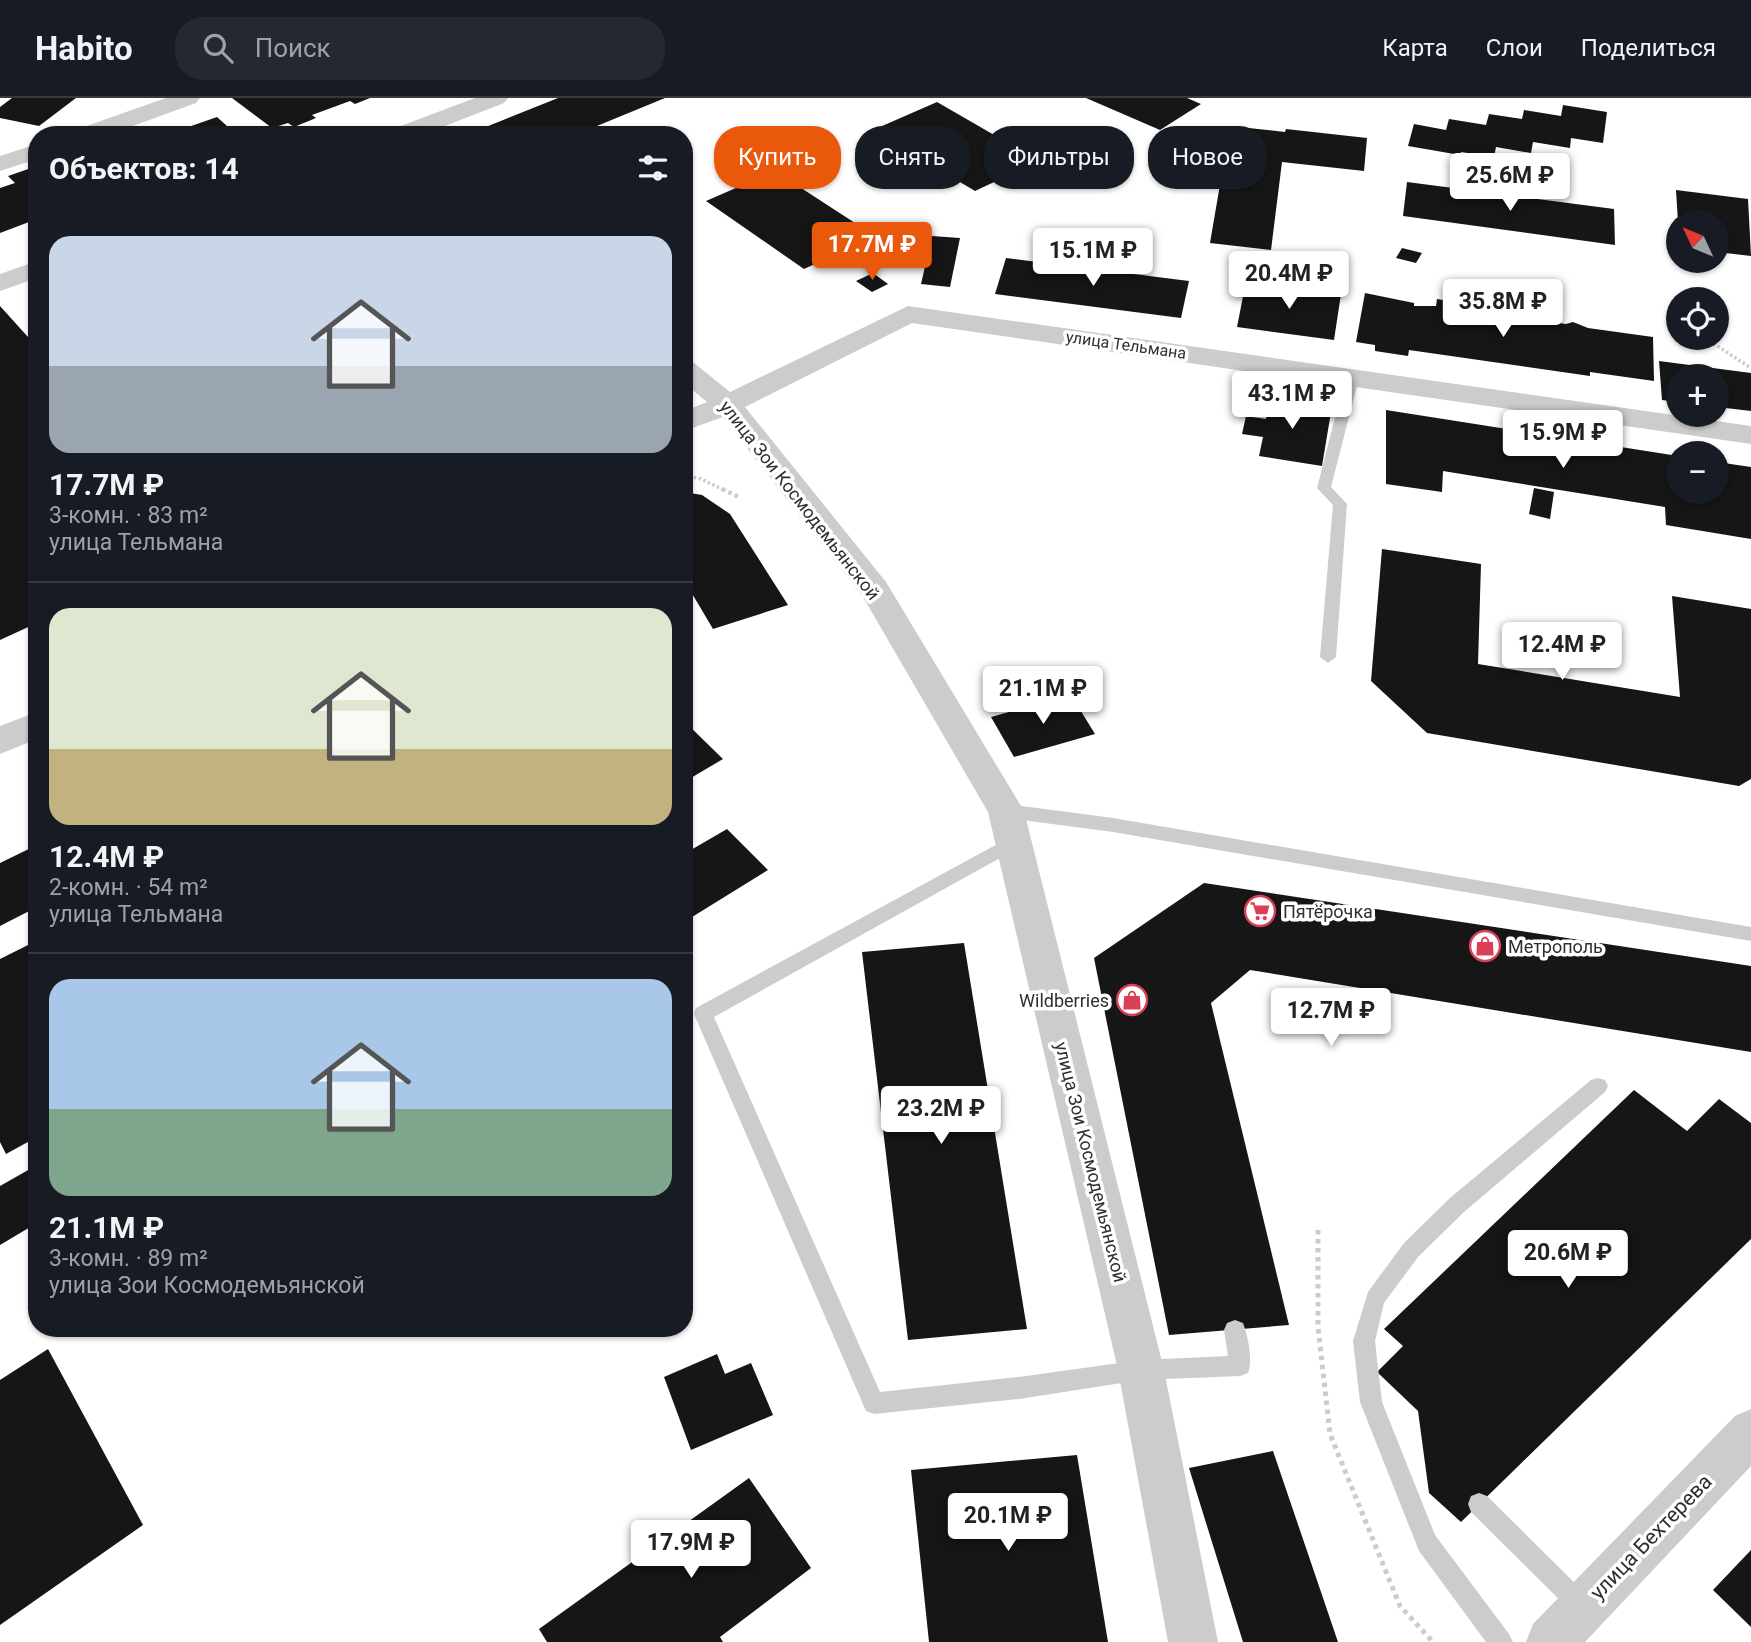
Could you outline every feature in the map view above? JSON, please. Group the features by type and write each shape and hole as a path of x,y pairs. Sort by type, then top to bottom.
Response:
{"street":[{"path":"109,126 188,98"},
{"path":"422,126 496,98"},
{"path":"0,283 28,272"},
{"name":"улица Тельмана","path":"693,418 728,404 908,314 1751,435"},
{"name":"улица Зои Космодемьянской","path":"693,376 728,404 875,590 1010,827 1141,1370 1193,1642"},
{"path":"0,741 28,728"},
{"name":"улица Бехтерева","path":"1568,1625 1746,1448"}],"lane":[{"path":"1328,657 1340,504 1324,488 1352,378"},
{"path":"1235,1330 1240,1366 1141,1370 1018,1388 874,1403 703,1014 1010,827 1113,825 1751,934"},
{"path":"1501,1642 1427,1543 1371,1402 1364,1341 1375,1299 1411,1250 1457,1205 1598,1086"},
{"path":"1479,1504 1568,1625"}],"path":[{"path":"1723,350 1751,368"},
{"path":"693,477 741,498"}],"building":[{"path":"12,98 76,98 39,126 0,118 0,107"},
{"path":"232,98 370,98 355,104 350,101 312,115 316,118 296,126 288,123 269,126"},
{"path":"558,98 665,98 597,126 488,126"},
{"path":"1086,98 1187,98 1201,104 1166,126 1151,126"},
{"path":"937,102 984,129 984,187 975,191 970,188 970,126 882,126"},
{"path":"1563,105 1607,112 1603,143 1571,138 1570,148 1533,142 1531,153 1496,147 1494,157 1461,152 1460,155 1408,146 1414,124 1446,130 1449,119 1486,125 1489,114 1522,119 1524,110 1561,116"},
{"path":"217,117 227,126 191,126"},
{"path":"1286,129 1367,138 1364,171 1282,162 1271,250 1210,243 1219,189 1267,189 1267,130 1285,132"},
{"path":"28,169 28,222 0,233 0,188 15,183 8,176"},
{"path":"1407,182 1614,209 1615,245 1403,216"},
{"path":"734,189 803,189 875,236 804,269 706,201"},
{"path":"1676,190 1748,199 1751,256 1729,253 1729,210 1677,210"},
{"path":"932,236 960,238 950,287 921,284"},
{"path":"1402,248 1422,253 1416,263 1396,258"},
{"path":"1006,258 1189,281 1181,318 995,294"},
{"path":"873,273 888,284 872,292 856,281"},
{"path":"1246,281 1341,294 1334,340 1237,327"},
{"path":"1365,293 1414,303 1414,306 1436,306 1437,299 1448,301 1447,308 1566,324 1573,322 1588,328 1653,337 1654,381 1590,372 1590,376 1409,350 1408,356 1375,351 1375,345 1356,342"},
{"path":"0,306 28,337 28,627 0,640"},
{"path":"1659,361 1682,364 1666,364 1666,400 1662,400"},
{"path":"1729,370 1751,373 1751,411 1729,408"},
{"path":"1271,396 1332,406 1322,466 1259,456 1263,437 1242,434 1246,416 1266,419"},
{"path":"1386,410 1666,454 1666,504 1729,504 1729,464 1751,467 1751,539 1666,525 1665,507 1443,471 1442,492 1386,484"},
{"path":"1534,488 1554,492 1550,519 1529,514"},
{"path":"693,494 702,495 730,514 788,605 713,629 693,595"},
{"path":"1382,549 1481,564 1478,664 1680,697 1672,596 1751,609 1751,779 1739,786 1427,733 1371,681"},
{"path":"1071,695 1095,734 1014,757 991,717"},
{"path":"693,730 723,759 693,777"},
{"path":"727,829 768,870 693,916 693,849"},
{"path":"28,849 28,912 0,926 0,863"},
{"path":"1204,883 1751,966 1751,1052 1250,970 1211,1003 1289,1325 1169,1335 1094,958"},
{"path":"964,943 1027,1329 908,1340 862,952"},
{"path":"28,945 28,1142 6,1154 0,1142 0,959"},
{"path":"1634,1090 1687,1131 1719,1099 1751,1123 1751,1239 1461,1522 1429,1493 1418,1411 1377,1372 1403,1346 1384,1329"},
{"path":"28,1170 28,1228 0,1245 0,1186"},
{"path":"48,1349 143,1525 0,1625 0,1380"},
{"path":"717,1354 725,1374 751,1363 773,1415 691,1450 664,1377"},
{"path":"1273,1451 1338,1642 1243,1642 1189,1468"},
{"path":"1077,1455 1108,1642 929,1642 911,1470"},
{"path":"749,1478 811,1568 720,1637 723,1642 547,1642 539,1629"},
{"path":"1751,1550 1751,1627 1713,1590"}],"place":[{"name":"Пятёрочка","path":"1260,911"},
{"name":"Метрополь","path":"1485,946"},
{"name":"Wildberries","path":"1132,1000"}]}
